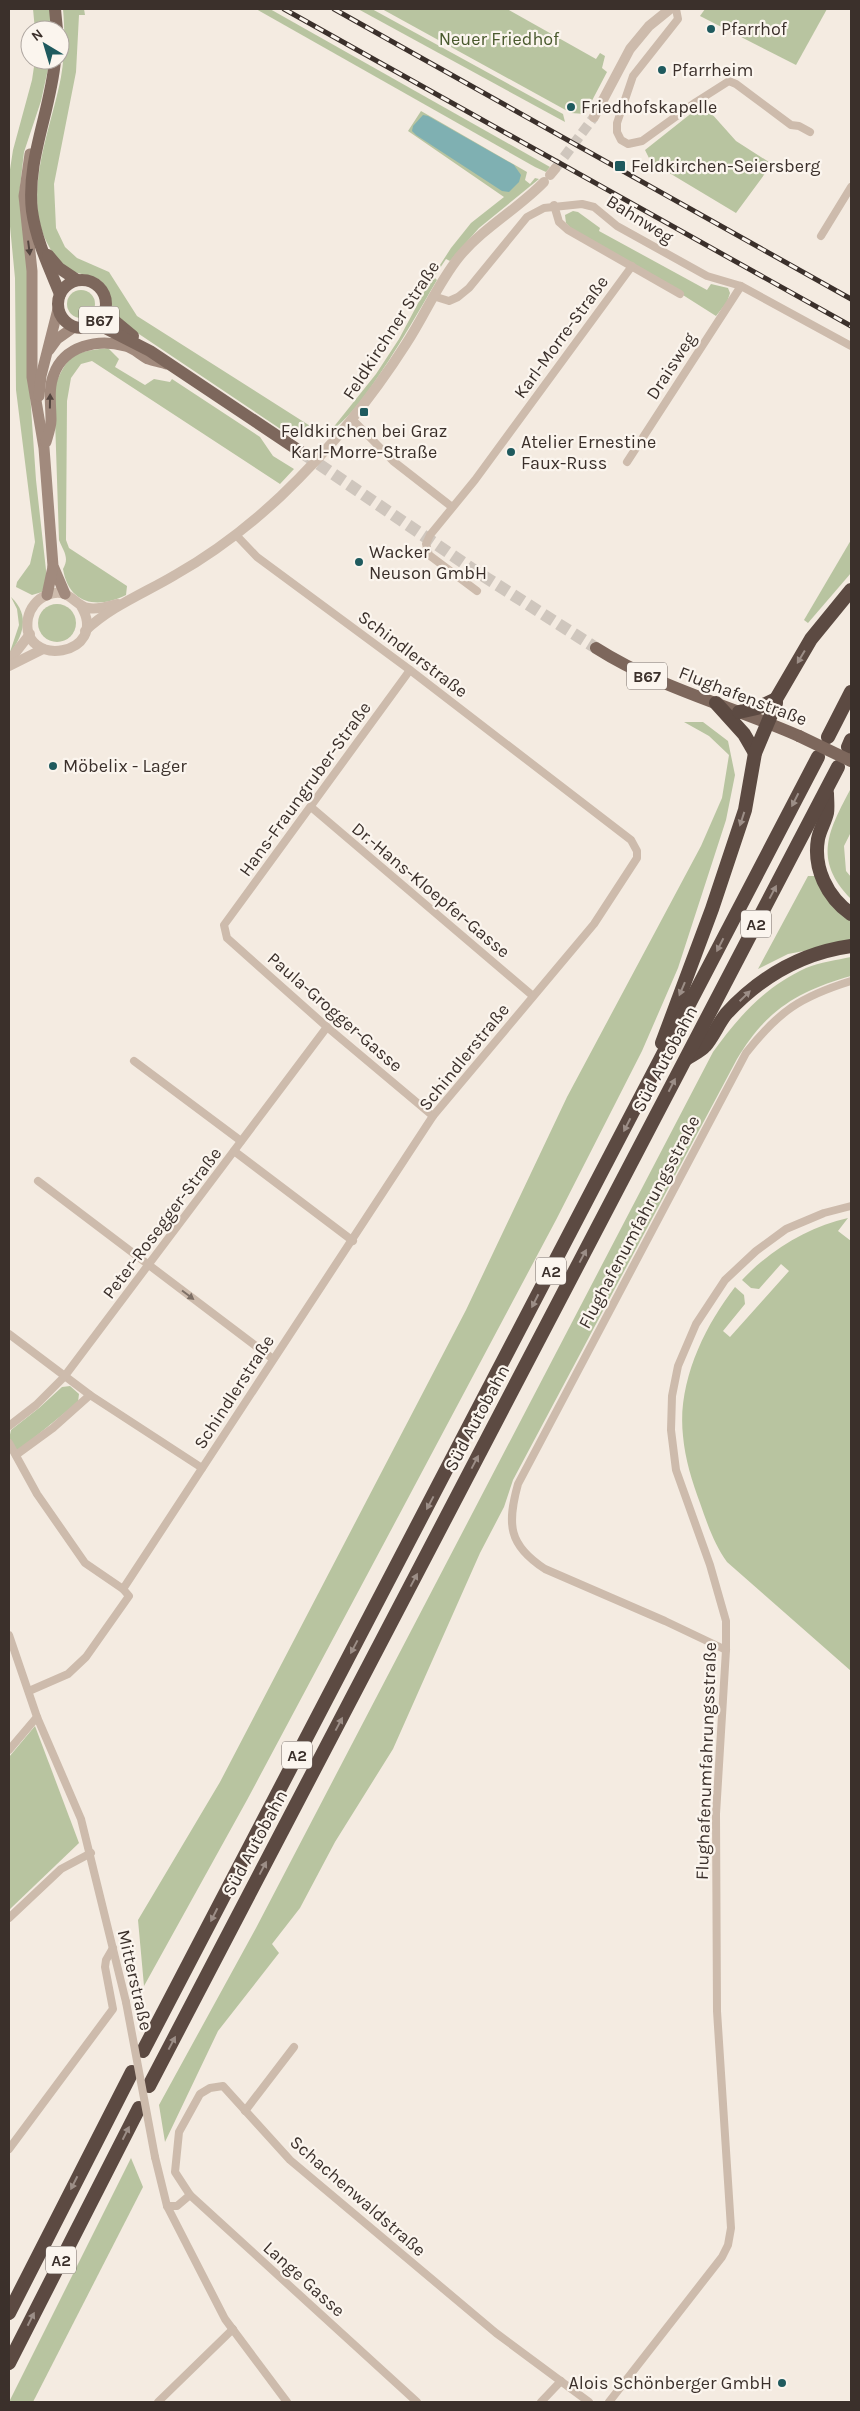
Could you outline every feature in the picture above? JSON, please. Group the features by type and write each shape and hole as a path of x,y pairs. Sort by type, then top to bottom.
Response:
{"highway":[{"path":"649,1082 672,1011 699,945 745,810 755,753 776,699 811,639 851,590"},
{"path":"828,738 851,692"},
{"path":"739,712 757,708 776,699"},
{"path":"716,703 744,734 755,753"},
{"name":"Süd Autobahn","path":"143,2051 818,757"},
{"name":"Süd Autobahn","path":"149,2086 838,767"},
{"path":"827,790 827,812 818,842 819,864 826,888 838,903 851,914"},
{"path":"685,1059 704,1048 724,1016 747,992 774,973 802,958 851,946"},
{"name":"A2","path":"9,2313 132,2072"},
{"name":"A2","path":"9,2363 139,2108"}],"main road":[{"name":"B67","path":"53,70 34,166 31,200 35,229 60,294 58,308 64,320 74,327 103,327 150,351"},
{"path":"45,115 31,152 24,189 32,271 32,377 44,448 53,566 46,595"},
{"name":"B67","path":"42,247 59,268 77,280 92,282 99,287 103,293 110,316 150,351 304,454"},
{"name":"B67","path":"60,294 70,283 77,280"},
{"path":"38,406 41,376 58,308"},
{"name":"B67","path":"90,327 103,316 106,308"},
{"path":"48,352 57,339 74,327"},
{"path":"44,448 51,422 50,397 54,374 64,359 77,349 94,342 114,343 133,349 148,359 168,364"},
{"path":"53,566 65,594"},
{"name":"Flughafenstraße","path":"596,648 659,682 768,722 851,761"}],"street":[{"path":"594,117 630,49 649,26 670,9"},
{"path":"676,9 678,19 633,76 617,123 617,132 621,140 628,144 642,140 696,102 729,82 736,84 791,125 799,126 810,132"},
{"name":"Feldkirchner Straße","path":"85,630 124,603 191,566 236,535 282,494 352,418 390,367 453,265 474,241 550,175"},
{"path":"821,236 851,187"},
{"name":"Bahnweg","path":"434,296 449,301 458,298 469,288 519,225 535,211 554,205 582,204 594,207 617,226 707,276 741,286 851,346"},
{"name":"Karl-Morre-Straße","path":"478,592 433,559 426,550 430,535 475,480 632,266 568,230 560,222 554,205"},
{"path":"632,266 680,294"},
{"name":"Draisweg","path":"627,462 741,286"},
{"path":"352,418 393,461 452,507"},
{"name":"Schindlerstraße","path":"28,1691 68,1674 86,1657 129,1596 122,1589 353,1241 433,1116 594,924 637,858 638,851 631,840 410,670 257,557 236,535"},
{"path":"9,666 43,649 60,652 71,648 80,641 85,630 85,615 81,606 74,598 65,594 46,595 36,602 29,614 30,634 43,649"},
{"name":"Feldkirchner Straße","path":"81,606 97,609 124,603"},
{"path":"9,661 30,634"},
{"name":"Hans-Fraungruber-Straße","path":"224,925 410,670"},
{"name":"Dr.-Hans-Kloepfer-Gasse","path":"311,807 533,996"},
{"name":"Paula-Grogger-Gasse","path":"224,925 227,938 327,1027 433,1116"},
{"name":"Flughafenumfahrungsstraße","path":"726,1650 665,1621 545,1569 530,1559 518,1546 511,1525 512,1506 518,1484 746,1053 764,1030 788,1007 825,989 851,981"},
{"name":"Peter-Rosegger-Straße","path":"9,1426 36,1405 64,1377 327,1027"},
{"path":"134,1060 241,1142"},
{"path":"234,1152 353,1241"},
{"path":"38,1181 273,1359"},
{"name":"Flughafenumfahrungsstraße","path":"609,2402 722,2258 728,2245 732,2228 717,1991 716,1814 726,1650 724,1609 676,1470 671,1430 672,1396 678,1366 696,1324 725,1280 750,1257 786,1229 824,1213 851,1206"},
{"path":"9,1334 64,1377 202,1468"},
{"path":"16,1455 53,1428 90,1395"},
{"path":"9,1443 37,1494 85,1563 122,1589"},
{"name":"Mitterstraße","path":"9,1635 37,1717 81,1819 126,2002 155,2157 167,2206 222,2312 287,2402"},
{"path":"9,1750 37,1717"},
{"path":"9,1918 61,1869 90,1853"},
{"path":"9,2149 112,2009 105,1967 106,1960 113,1948"},
{"path":"245,2111 294,2048"},
{"name":"Schachenwaldstraße","path":"190,2195 178,2180 175,2162 179,2132 200,2094 210,2088 223,2086 290,2160 496,2333 590,2402"},
{"path":"167,2206 176,2206 190,2195"},
{"name":"Lange Gasse","path":"190,2195 417,2402"},
{"path":"158,2402 233,2329"},
{"path":"540,2402 561,2381"}],"green space":[{"path":"33,9 50,9 51,20 34,20"},
{"path":"63,9 84,9 85,15 79,15 76,72 54,184 56,228 65,247 77,258 109,272 137,316 318,431 291,436 136,332 118,318 112,308 109,292 101,281 97,278 71,271 50,248 40,226 37,202 38,176 62,70 70,70 70,20 64,20"},
{"path":"256,9 270,9 550,167 546,172 535,167"},
{"path":"358,9 372,9 563,114 565,122"},
{"name":"Neuer Friedhof","path":"382,9 507,9 596,59 600,53 605,56 602,68 607,72 585,114 571,113"},
{"path":"705,9 827,9 796,65 700,16"},
{"path":"34,70 48,70 41,101 24,152 19,196 27,260 30,393 36,480 47,579 42,592 32,595 16,587 17,582 30,564 35,542 16,390 15,278 9,216 9,176 13,150"},
{"path":"703,104 736,141 772,164 736,213 651,162 645,150"},
{"path":"421,111 527,172 525,180 530,184 535,178 539,179 479,228 450,261 446,259 434,277 437,280 389,361 358,405 344,420 332,429 376,374 399,339 431,279 451,248 471,223 504,197 408,131"},
{"path":"573,211 578,212 600,228 599,231 707,290 711,284 728,288 730,293 727,302 716,316 634,264 572,229 566,223 565,215"},
{"path":"81,290 91,294 95,304 91,314 81,318 71,314 67,304 71,294"},
{"path":"108,348 119,359 115,367 145,385 154,379 170,382 172,379 260,437 273,456 294,469 280,484 92,361 81,364 71,378 67,401 66,540 69,548 127,586 126,595 105,602 95,602 86,601 78,597 71,590 63,569 66,557 59,540 54,388 63,368 73,357 79,353"},
{"path":"851,540 851,573 808,623 804,620"},
{"path":"11,597 21,611 23,626 18,641 9,655 19,625 17,609"},
{"path":"57,604 71,609 76,623 71,637 57,642 43,637 38,623 43,609"},
{"path":"684,722 703,722 728,741 735,775 726,820 678,968 642,1051 556,1220 247,1800 144,1986 138,1920 220,1782 466,1310 567,1097 701,846 722,798 729,755 709,736"},
{"path":"851,788 851,832 844,846 846,871 851,877 851,899 831,871 828,844 836,817"},
{"path":"808,876 817,876 851,920 851,942 788,954 758,969"},
{"path":"851,957 851,976 815,988 785,1005 760,1027 737,1059 513,1480 504,1507 480,1553 393,1749 335,1842 300,1908 272,1944 279,1953 218,2031 165,2142 159,2105 256,1928 713,1052 743,1015 765,993 778,984 811,966"},
{"path":"848,1218 838,1231 851,1241 851,1671 727,1562 722,1555 708,1526 687,1462 682,1416 684,1396 695,1357 713,1320 735,1287 744,1295 745,1304 723,1331 730,1337 789,1271 781,1264 759,1289 751,1288 742,1280 765,1259 790,1241 818,1227"},
{"path":"70,1386 79,1394 78,1402 19,1450 14,1449 9,1439 11,1430 62,1387"},
{"path":"35,1726 79,1843 9,1910 9,1757"},
{"path":"131,2158 143,2187 33,2402 9,2402"}],"water":[{"path":"423,115 428,116 514,165 521,175 519,182 509,192 502,191 416,135 412,131 413,126"}],"tunnel":[{"path":"555,169 594,117"},
{"path":"304,454 471,568 596,648"}],"railway":[{"path":"284,9 851,326"},
{"path":"334,9 851,299"}],"place":[{"name":"Pfarrhof","path":"711,29"},
{"name":"Pfarrheim","path":"662,70"},
{"name":"Friedhofskapelle","path":"571,107"},
{"name":"Feldkirchen-Seiersberg","path":"620,166"},
{"name":"Feldkirchen bei Graz Karl-Morre-Straße","path":"364,412"},
{"name":"Atelier Ernestine Faux-Russ","path":"511,452"},
{"name":"Wacker Neuson GmbH","path":"359,562"},
{"name":"Möbelix - Lager","path":"53,766"},
{"name":"Alois Schönberger GmbH","path":"782,2383"}]}
